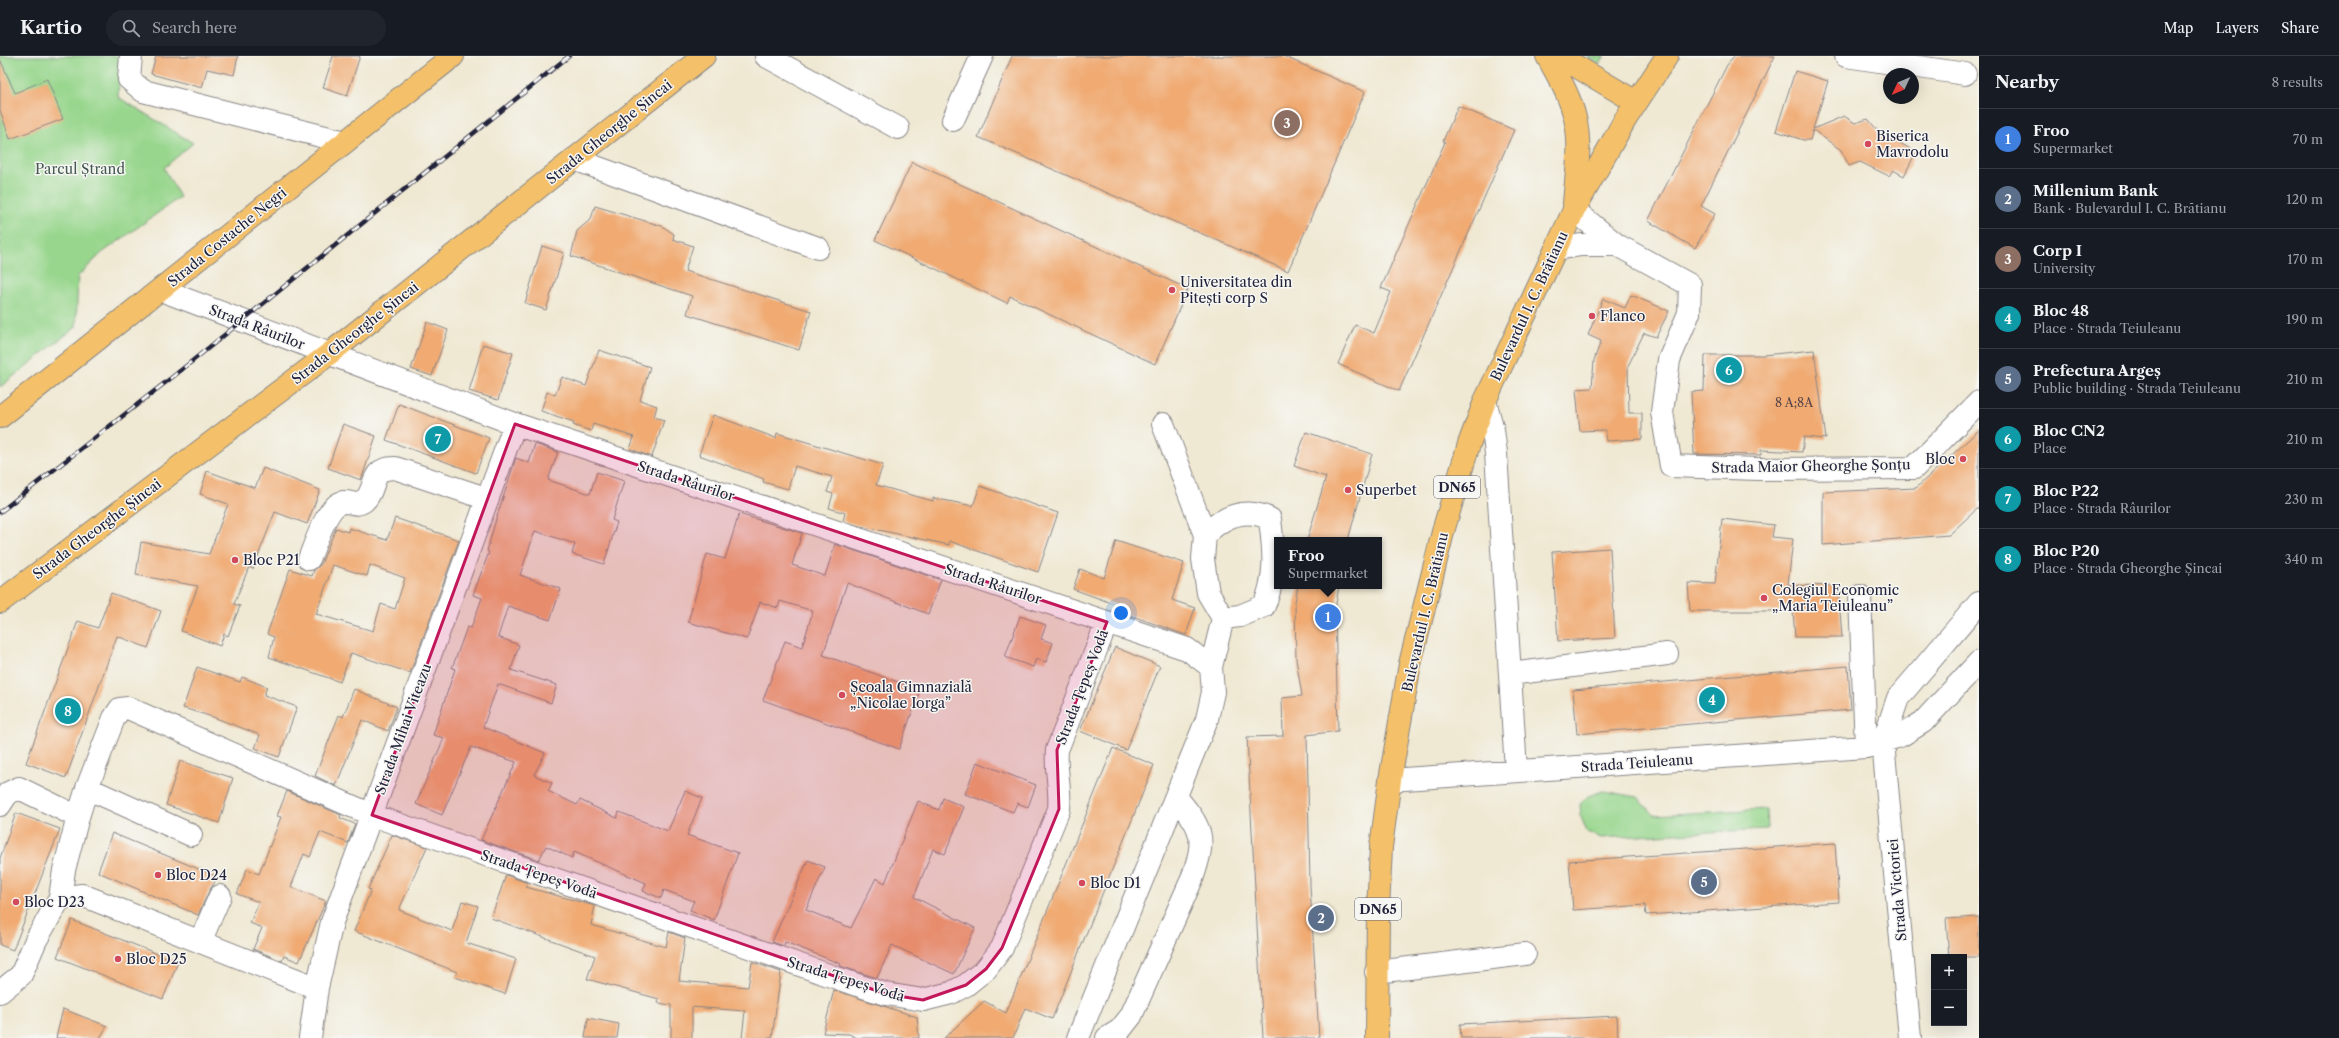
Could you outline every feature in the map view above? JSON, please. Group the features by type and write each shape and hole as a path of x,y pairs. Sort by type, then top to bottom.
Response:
{"main road":[{"name":"Strada Costache Negri","path":"0,417 453,56"},
{"name":"Strada Gheorghe Șincai","path":"0,602 329,354 704,56"},
{"path":"1547,56 1563,86 1575,118 1579,150 1574,210"},
{"path":"1559,56 1636,102"},
{"path":"1574,210 1636,102 1666,57"},
{"name":"Bulevardul I. C. Brătianu","path":"1377,1038 1376,972 1382,847 1390,780 1422,612 1446,521 1485,401 1574,210"}],"street":[{"path":"130,56 129,79 143,91 345,142"},
{"path":"766,56 898,128"},
{"path":"953,120 982,56"},
{"path":"1846,56 1972,80"},
{"path":"1946,56 1972,80"},
{"path":"574,159 818,248"},
{"path":"1574,210 1617,245"},
{"path":"1556,249 1581,245 1617,245"},
{"name":"Strada Maior Gheorghe Șonțu","path":"1617,245 1690,285 1689,312 1669,360 1662,412 1671,466 1758,469 1914,468 1979,402"},
{"name":"Strada Râurilor","path":"161,290 515,424 1187,649 1211,667"},
{"path":"1485,401 1493,430 1496,453 1516,770"},
{"name":"Strada Mihai Viteazu","path":"310,1038 317,988 332,922 515,424"},
{"path":"1078,1038 1207,719 1213,692 1211,667 1223,618 1208,593 1204,559 1205,535 1163,424"},
{"path":"309,559 327,516 335,506 344,502 356,505 364,501 379,472 386,468 395,468 488,499"},
{"path":"1205,535 1216,524 1236,515 1257,513 1270,519 1274,554 1272,587 1264,606 1240,616 1223,618"},
{"name":"Strada Victoriei","path":"1860,596 1875,744 1910,1038"},
{"path":"1875,744 1898,698 1979,603"},
{"name":"Strada Țepeș Vodă","path":"60,898 64,870 87,788 114,718 120,709 128,708 372,815 886,994 923,1000 951,993 966,985 986,969 1002,948 1059,809 1061,794 1056,764 1057,750 1107,622"},
{"path":"1510,674 1667,654"},
{"name":"Strada Teiuleanu","path":"1390,780 1875,744 1902,735 1923,722 1979,662"},
{"path":"0,805 8,793 18,788 78,817"},
{"path":"87,788 191,835"},
{"path":"1107,1038 1120,1030 1131,1016 1192,879 1200,857 1202,837 1193,817 1176,797"},
{"path":"0,992 21,975 36,940 60,898 82,895 317,988"},
{"path":"200,942 220,896"},
{"path":"1376,972 1525,954"}],"highlighted area":[{"path":"515,424 1107,622 1057,750 1059,809 1002,948 986,969 966,985 923,1000 886,994 372,815"}],"green space":[{"name":"Parcul Ștrand","path":"0,56 120,56 118,97 193,143 164,168 180,197 102,253 78,276 76,327 0,387"},
{"path":"1586,56 1605,56 1599,64"},
{"path":"1603,791 1638,797 1653,815 1766,809 1767,829 1601,838 1587,832 1581,817 1580,804 1588,796"}],"building":[{"path":"156,56 238,56 234,75 207,69 202,88 151,74"},
{"path":"333,56 360,56 347,96 323,88"},
{"path":"1012,56 1283,56 1365,92 1288,271 978,137"},
{"path":"1735,56 1775,56 1701,206 1715,214 1695,248 1648,221 1727,65"},
{"path":"0,59 15,93 47,79 63,119 10,139 0,110"},
{"path":"1795,71 1828,81 1813,129 1844,116 1855,123 1868,119 1878,131 1909,148 1915,154 1904,176 1893,170 1889,176 1860,162 1849,166 1841,150 1813,130 1810,140 1803,140 1776,131"},
{"path":"1458,106 1514,130 1399,391 1338,364 1355,325 1374,333 1391,292 1381,288 1445,142 1443,141"},
{"path":"912,162 1188,289 1155,364 1010,296 1007,303 875,240"},
{"path":"595,206 662,226 674,234 673,239 693,246 685,271 811,311 799,350 687,314 692,296 571,256 577,231 591,219"},
{"path":"542,246 564,253 546,310 525,303"},
{"path":"1631,295 1669,311 1656,337 1644,333 1628,366 1629,413 1642,413 1642,439 1606,441 1605,430 1580,431 1576,389 1592,388 1594,360 1601,341 1588,335 1603,299 1625,308"},
{"path":"427,322 448,330 432,376 411,369"},
{"path":"483,344 513,353 498,400 469,391"},
{"path":"599,350 650,367 640,400 657,406 654,417 664,420 652,457 630,449 634,437 593,424 591,431 573,425 574,422 541,411 547,392 555,395 562,377 586,386"},
{"path":"1814,350 1826,439 1804,437 1802,452 1761,450 1761,455 1694,454 1691,392 1704,391 1705,355 1763,355"},
{"path":"399,404 489,438 476,473 386,440"},
{"path":"713,415 776,438 777,433 883,465 876,485 933,501 933,498 973,506 980,486 1058,513 1038,572 949,541 949,545 843,521 845,513 829,508 833,494 827,492 832,477 795,466 788,489 763,482 764,479 699,455"},
{"path":"343,424 376,436 361,480 328,468"},
{"name":"Bloc","path":"1979,430 1979,507 1949,535 1823,545 1823,492 1916,488"},
{"path":"1306,432 1372,454 1349,537 1308,537 1326,477 1294,466"},
{"path":"535,444 558,452 548,480 590,494 597,472 624,481 612,520 617,522 604,564 572,554 575,544 535,531 520,575 561,589 550,620 508,606 498,637 519,645 511,670 557,685 551,703 498,684 483,727 545,753 534,775 552,783 548,791 577,805 580,800 617,818 619,812 668,831 685,791 702,798 687,835 738,853 714,920 690,910 694,901 664,890 661,898 643,891 646,883 574,852 572,858 546,846 539,860 481,840 516,762 471,747 442,815 416,804 444,738 433,735 455,669 452,668 467,627 471,628 482,598 473,595 489,552 487,551 496,519 516,458 529,463"},
{"name":"Bloc P21","path":"263,468 320,490 307,524 275,512 253,569 249,567 234,604 240,606 228,636 224,634 220,646 181,631 198,586 136,575 141,542 209,554 228,504 200,494 207,471 255,488"},
{"path":"739,514 802,533 792,565 825,576 835,544 941,580 928,614 847,583 823,655 920,690 899,749 763,700 785,641 802,647 813,611 780,601 778,608 760,602 747,639 688,622 707,554 725,559"},
{"path":"395,518 459,540 410,673 351,653 340,682 269,657 274,637 267,634 290,569 312,576 314,570 321,564 336,528 348,532 349,528 387,540","holes":["333,565 367,576 370,565 405,578 395,609 381,604 373,631 316,614"]},
{"path":"1722,519 1774,525 1772,537 1793,539 1788,585 1838,586 1842,637 1795,637 1793,611 1690,611 1688,583 1715,584"},
{"path":"1116,541 1184,563 1172,600 1195,608 1186,635 1115,610 1117,605 1073,589 1080,569 1104,578"},
{"path":"1610,548 1615,638 1558,641 1552,552"},
{"path":"1297,589 1338,589 1335,610 1338,731 1307,735 1310,885 1319,1038 1263,1038 1247,737 1283,736 1282,698 1302,696 1296,659 1295,602"},
{"path":"111,593 161,611 148,648 117,636 66,778 26,763 78,621 98,628"},
{"path":"1020,616 1046,625 1041,639 1053,643 1046,662 1036,659 1033,667 1005,657"},
{"path":"1115,647 1160,666 1126,750 1080,731"},
{"path":"1848,666 1851,710 1577,734 1573,690"},
{"path":"197,667 240,682 242,677 267,687 264,695 297,707 279,757 255,748 260,735 213,717 183,708"},
{"path":"354,689 397,707 388,731 362,720 336,786 315,776 339,715 343,717"},
{"name":"Bloc D1","path":"1113,748 1154,765 1052,1019 1025,1008 1013,1038 944,1038 984,1001 1006,1013"},
{"path":"180,761 233,778 219,823 166,805"},
{"path":"977,762 1036,785 1028,807 1017,803 1013,812 965,794"},
{"path":"287,791 341,815 340,818 355,824 348,843 320,832 310,857 304,854 291,887 326,901 299,962 284,956 282,961 253,949 262,928 250,923 259,902 237,894 247,869 259,874 281,817 277,816"},
{"path":"943,798 964,807 945,854 933,849 914,897 975,928 954,974 892,945 877,978 840,966 841,964 785,942 784,946 772,942 808,860 825,867 806,910 851,928 876,878 885,883 918,801 939,810"},
{"name":"Bloc D23","path":"16,813 60,829 13,950 0,945 0,858"},
{"name":"Bloc D24","path":"112,833 218,877 209,891 198,915 98,872"},
{"path":"392,835 427,847 399,910 452,931 462,901 478,906 466,943 516,959 505,994 455,977 457,972 354,931 371,890 368,889"},
{"path":"1835,843 1839,902 1646,915 1645,905 1573,910 1569,861"},
{"path":"506,875 528,883 526,887 595,906 591,925 666,947 669,932 685,938 679,981 748,987 752,962 781,972 772,1038 742,1038 745,1011 692,1007 692,1038 671,1038 671,1005 658,1003 659,999 587,979 595,956 491,918"},
{"path":"1979,917 1979,957 1967,957 1967,954 1949,954 1946,919"},
{"name":"Bloc D25","path":"72,920 178,962 163,999 57,957"},
{"path":"834,990 917,1017 919,1038 857,1038 849,1034 823,1033"},
{"path":"63,1009 107,1026 100,1038 56,1038"},
{"path":"1617,1016 1618,1038 1461,1038 1460,1024"},
{"path":"588,1018 619,1024 617,1038 585,1038"}],"railway":[{"path":"0,512 175,375 569,56"}],"place":[{"name":"Corp I","path":"1287,123"},
{"name":"Biserica Mavrodolu","path":"1868,144"},
{"name":"Universitatea din Pitești corp S","path":"1172,290"},
{"name":"Flanco","path":"1592,316"},
{"name":"Bloc CN2","path":"1729,370"},
{"name":"Bloc P22","path":"438,439"},
{"name":"Bloc","path":"1963,459"},
{"name":"Superbet","path":"1348,490"},
{"name":"Bloc P21","path":"235,560"},
{"name":"Colegiul Economic „Maria Teiuleanu”","path":"1764,598"},
{"name":"Froo","path":"1328,617"},
{"name":"Școala Gimnazială „Nicolae Iorga”","path":"842,695"},
{"name":"Bloc 48","path":"1712,700"},
{"name":"Bloc P20","path":"68,711"},
{"name":"Bloc D24","path":"158,875"},
{"name":"Prefectura Argeș","path":"1704,882"},
{"name":"Bloc D1","path":"1082,883"},
{"name":"Bloc D23","path":"16,902"},
{"name":"Millenium Bank","path":"1321,918"},
{"name":"Bloc D25","path":"118,959"}]}
